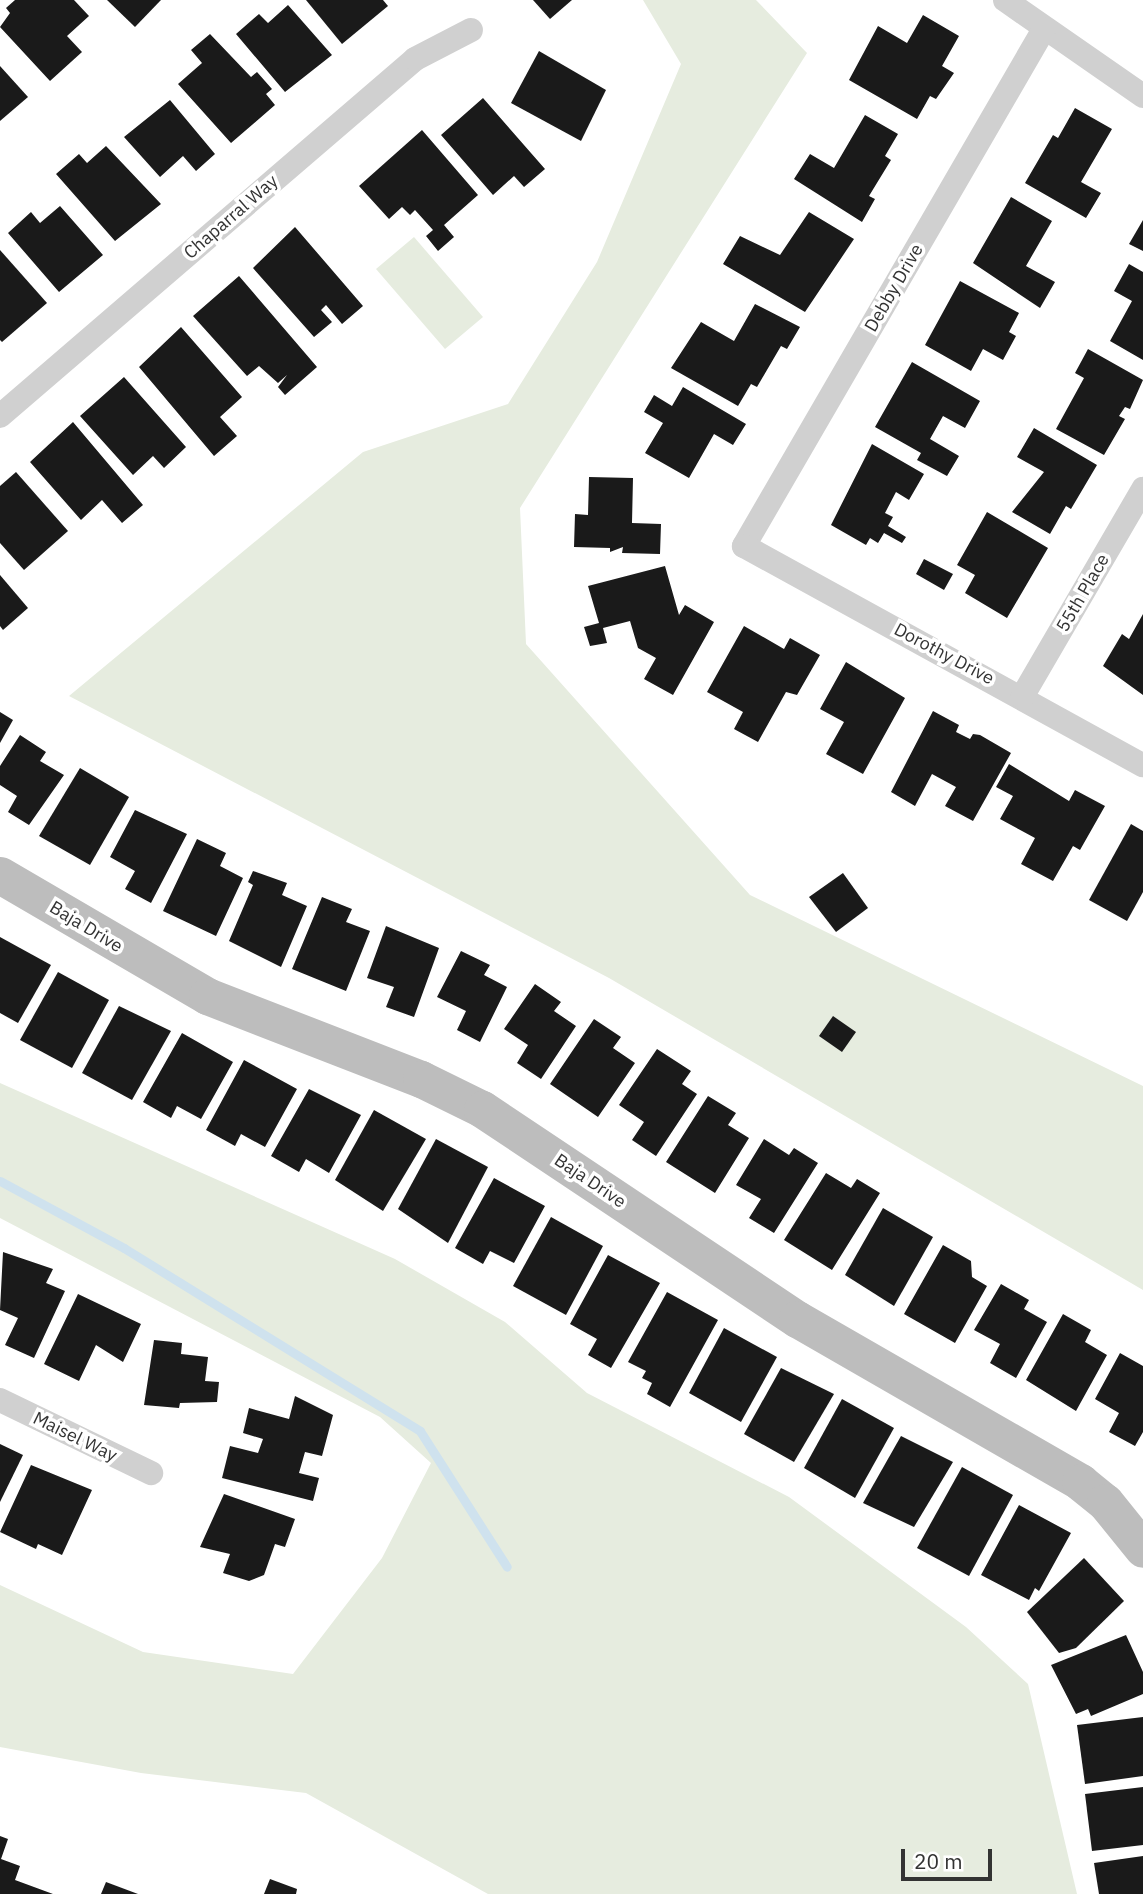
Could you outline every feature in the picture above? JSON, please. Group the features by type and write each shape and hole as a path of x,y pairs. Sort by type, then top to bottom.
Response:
{"street":[{"path":"1005,0 1143,96"},
{"name":"Debby Drive","path":"744,546 1044,29"},
{"name":"Chaparral Way","path":"0,416 415,59 471,30"},
{"name":"55th Place","path":"1022,696 1143,489"},
{"name":"Dorothy Drive","path":"744,546 1022,696 1143,765"},
{"name":"Baja Drive","path":"0,875 207,996 421,1079 482,1109 797,1319 1080,1482 1105,1502 1143,1549"},
{"name":"Maisel Way","path":"0,1401 151,1473"}],"shaded area":[{"path":"643,0 756,0 807,53 520,508 526,644 750,895 1143,1086 1143,1290 609,978 69,696 363,452 508,404 597,262 681,64"},
{"path":"414,237 483,317 445,349 376,269"},
{"path":"0,1083 395,1259 505,1322 587,1393 789,1497 966,1627 1028,1684 1077,1894 488,1894 306,1793 141,1773 0,1747 0,1585 143,1652 293,1674 382,1558 431,1463 380,1417 0,1218"}],"building":[{"path":"15,0 74,0 89,16 67,36 82,52 50,81 0,27 10,13 6,8"},
{"path":"107,0 161,0 135,27"},
{"path":"306,0 383,0 388,6 342,44"},
{"path":"533,0 572,0 550,19"},
{"path":"288,5 332,55 285,92 236,34 259,14 268,23"},
{"path":"923,15 959,36 942,66 954,73 936,99 930,96 917,119 849,80 878,26 907,43"},
{"path":"210,34 251,77 257,72 272,89 266,94 275,105 231,143 178,84 202,63 191,50"},
{"path":"539,51 606,90 581,141 511,103"},
{"path":"0,66 28,97 0,121"},
{"path":"483,98 545,169 524,187 514,176 493,195 441,135"},
{"path":"170,100 215,154 196,171 183,156 160,177 124,137"},
{"path":"1075,108 1112,129 1081,182 1101,193 1086,218 1025,183 1053,135 1058,138"},
{"path":"865,115 898,134 885,156 891,160 869,196 875,199 862,222 794,179 810,154 834,168"},
{"path":"422,130 478,195 444,225 454,237 438,251 426,236 433,230 415,210 410,215 402,207 389,219 359,186"},
{"path":"106,146 161,204 115,241 56,174 79,154 87,163"},
{"path":"1011,197 1052,221 1026,266 1055,282 1040,308 973,263"},
{"path":"60,206 103,255 59,292 8,233 31,212 40,223"},
{"path":"809,212 854,239 805,312 723,264 740,236 780,255"},
{"path":"1143,220 1143,251 1129,244"},
{"path":"295,227 363,306 342,324 326,305 321,310 332,322 314,337 253,268"},
{"path":"0,250 47,303 2,342 0,340"},
{"path":"1129,264 1143,272 1143,360 1110,341 1132,301 1114,291"},
{"path":"239,276 317,367 285,395 278,387 287,375 278,383 259,366 247,376 193,316"},
{"path":"960,281 1019,313 1009,332 1016,336 1003,360 983,349 971,371 925,345"},
{"path":"755,304 800,327 787,349 781,346 757,387 751,384 738,406 671,368 701,322 734,341"},
{"path":"181,327 242,397 220,417 237,436 214,456 139,367"},
{"path":"1088,349 1143,380 1130,409 1125,407 1119,416 1125,419 1104,455 1056,429 1084,378 1075,373"},
{"path":"912,362 980,401 965,428 943,416 930,439 959,456 947,476 917,460 921,453 875,427"},
{"path":"124,377 186,447 164,468 153,456 133,475 80,416"},
{"path":"683,387 746,424 733,445 714,434 689,478 645,453 663,423 644,412 654,395 672,406"},
{"path":"73,422 143,505 122,523 102,500 81,520 30,462"},
{"path":"1034,428 1097,465 1071,509 1066,506 1050,534 1012,512 1044,472 1017,457"},
{"path":"872,444 924,474 909,500 896,492 885,513 893,517 888,526 906,537 902,543 884,533 878,543 870,538 866,545 831,525"},
{"path":"16,472 68,531 24,570 0,543 0,486"},
{"path":"589,477 633,478 632,523 661,524 660,554 622,553 623,547 610,552 610,548 574,547 575,514 588,515"},
{"path":"987,512 1048,548 1007,618 965,593 975,575 957,565"},
{"path":"924,559 953,574 944,590 916,574"},
{"path":"665,566 679,615 685,605 714,622 673,695 644,679 656,658 638,648 630,621 603,628 607,643 590,646 584,627 599,623 588,586"},
{"path":"0,575 28,608 3,630 0,626"},
{"path":"1143,614 1143,695 1103,666 1122,634 1129,639"},
{"path":"744,626 784,649 790,638 820,655 797,695 786,692 758,742 734,729 743,712 707,692"},
{"path":"846,662 905,698 863,774 826,754 844,722 820,709"},
{"path":"933,711 959,725 956,732 970,739 973,734 980,735 1011,753 973,821 945,806 956,787 932,774 915,806 891,792"},
{"path":"0,712 13,720 0,743"},
{"path":"20,735 46,752 40,761 64,775 29,825 8,812 17,796 0,785 0,766"},
{"path":"1009,764 1069,801 1075,790 1105,806 1080,850 1073,846 1053,881 1021,864 1035,838 1000,819 1013,796 996,787"},
{"path":"80,768 129,797 90,865 39,836"},
{"path":"135,810 187,834 151,903 125,889 135,871 110,857"},
{"path":"1131,824 1143,831 1143,892 1127,921 1089,900"},
{"path":"197,839 226,853 220,866 243,878 216,936 163,911"},
{"path":"253,871 287,883 282,895 307,906 281,967 229,941 253,885 248,882"},
{"path":"843,873 868,908 836,932 809,897"},
{"path":"322,897 352,909 346,922 370,931 346,991 292,969"},
{"path":"386,926 439,948 414,1017 386,1007 394,987 367,978"},
{"path":"0,937 51,965 18,1023 0,1013"},
{"path":"461,951 490,965 484,975 507,987 480,1042 457,1030 466,1011 437,997"},
{"path":"58,972 109,1000 72,1068 20,1040"},
{"path":"535,984 561,1002 554,1011 576,1026 541,1079 517,1063 528,1045 504,1029"},
{"path":"119,1006 171,1031 132,1100 82,1073"},
{"path":"833,1016 856,1032 842,1052 819,1036"},
{"path":"594,1019 621,1037 613,1048 635,1063 598,1117 550,1084"},
{"path":"182,1033 233,1062 201,1119 177,1106 171,1118 143,1102"},
{"path":"657,1049 691,1071 682,1084 697,1094 656,1156 632,1140 644,1122 619,1105"},
{"path":"244,1060 297,1089 265,1147 241,1134 235,1146 206,1130"},
{"path":"309,1089 361,1115 329,1173 306,1159 299,1172 271,1156"},
{"path":"708,1096 736,1113 728,1125 749,1138 715,1193 666,1162"},
{"path":"374,1110 426,1139 383,1211 335,1180"},
{"path":"436,1139 488,1167 448,1243 398,1209"},
{"path":"764,1139 789,1155 794,1148 818,1163 774,1233 749,1218 761,1199 736,1185"},
{"path":"826,1173 851,1188 857,1179 880,1193 832,1270 784,1240"},
{"path":"494,1178 545,1206 514,1263 490,1251 483,1264 455,1248"},
{"path":"883,1208 933,1237 894,1306 845,1275"},
{"path":"551,1217 603,1246 566,1315 513,1286"},
{"path":"943,1245 971,1261 972,1277 987,1286 955,1343 904,1314"},
{"path":"3,1252 53,1269 46,1283 65,1291 34,1358 5,1345 18,1318 0,1310"},
{"path":"608,1255 660,1283 611,1368 588,1355 597,1339 570,1324"},
{"path":"1001,1284 1029,1300 1024,1309 1047,1322 1016,1378 990,1363 1000,1344 974,1330"},
{"path":"667,1292 718,1320 670,1407 647,1394 652,1383 642,1378 646,1371 628,1362"},
{"path":"78,1294 141,1324 123,1362 96,1345 79,1381 44,1364"},
{"path":"1063,1314 1091,1330 1085,1342 1107,1355 1076,1411 1026,1380"},
{"path":"724,1328 777,1357 741,1422 689,1393"},
{"path":"154,1340 182,1343 181,1354 208,1357 205,1381 219,1382 217,1402 180,1403 179,1408 144,1405"},
{"path":"1120,1353 1143,1366 1143,1432 1135,1446 1109,1432 1119,1413 1095,1399"},
{"path":"781,1368 834,1394 794,1462 744,1434"},
{"path":"295,1396 333,1415 322,1456 305,1452 299,1473 319,1478 313,1501 222,1478 230,1446 258,1453 263,1439 243,1433 249,1408 289,1419"},
{"path":"842,1399 894,1428 855,1498 804,1468"},
{"path":"901,1436 953,1462 914,1527 863,1503"},
{"path":"0,1444 23,1455 0,1502"},
{"path":"31,1465 92,1490 62,1555 38,1544 36,1549 0,1532"},
{"path":"962,1467 1013,1495 969,1576 917,1548"},
{"path":"224,1494 295,1519 285,1547 275,1544 264,1575 249,1581 223,1573 230,1554 200,1547"},
{"path":"1019,1505 1071,1533 1039,1591 1035,1588 1029,1600 981,1575"},
{"path":"1084,1558 1124,1601 1076,1648 1059,1653 1027,1612"},
{"path":"1126,1635 1143,1672 1143,1694 1091,1716 1088,1709 1076,1714 1051,1665"},
{"path":"1143,1717 1143,1776 1085,1784 1077,1725"},
{"path":"1143,1787 1143,1845 1092,1851 1085,1794"},
{"path":"0,1836 8,1839 1,1859 20,1866 15,1880 53,1894 0,1894"},
{"path":"1143,1856 1143,1894 1099,1894 1094,1863"},
{"path":"270,1879 297,1889 296,1894 264,1894"},
{"path":"106,1882 138,1894 101,1894"}],"waterway":[{"path":"0,1181 124,1248 420,1431 507,1567"}]}
